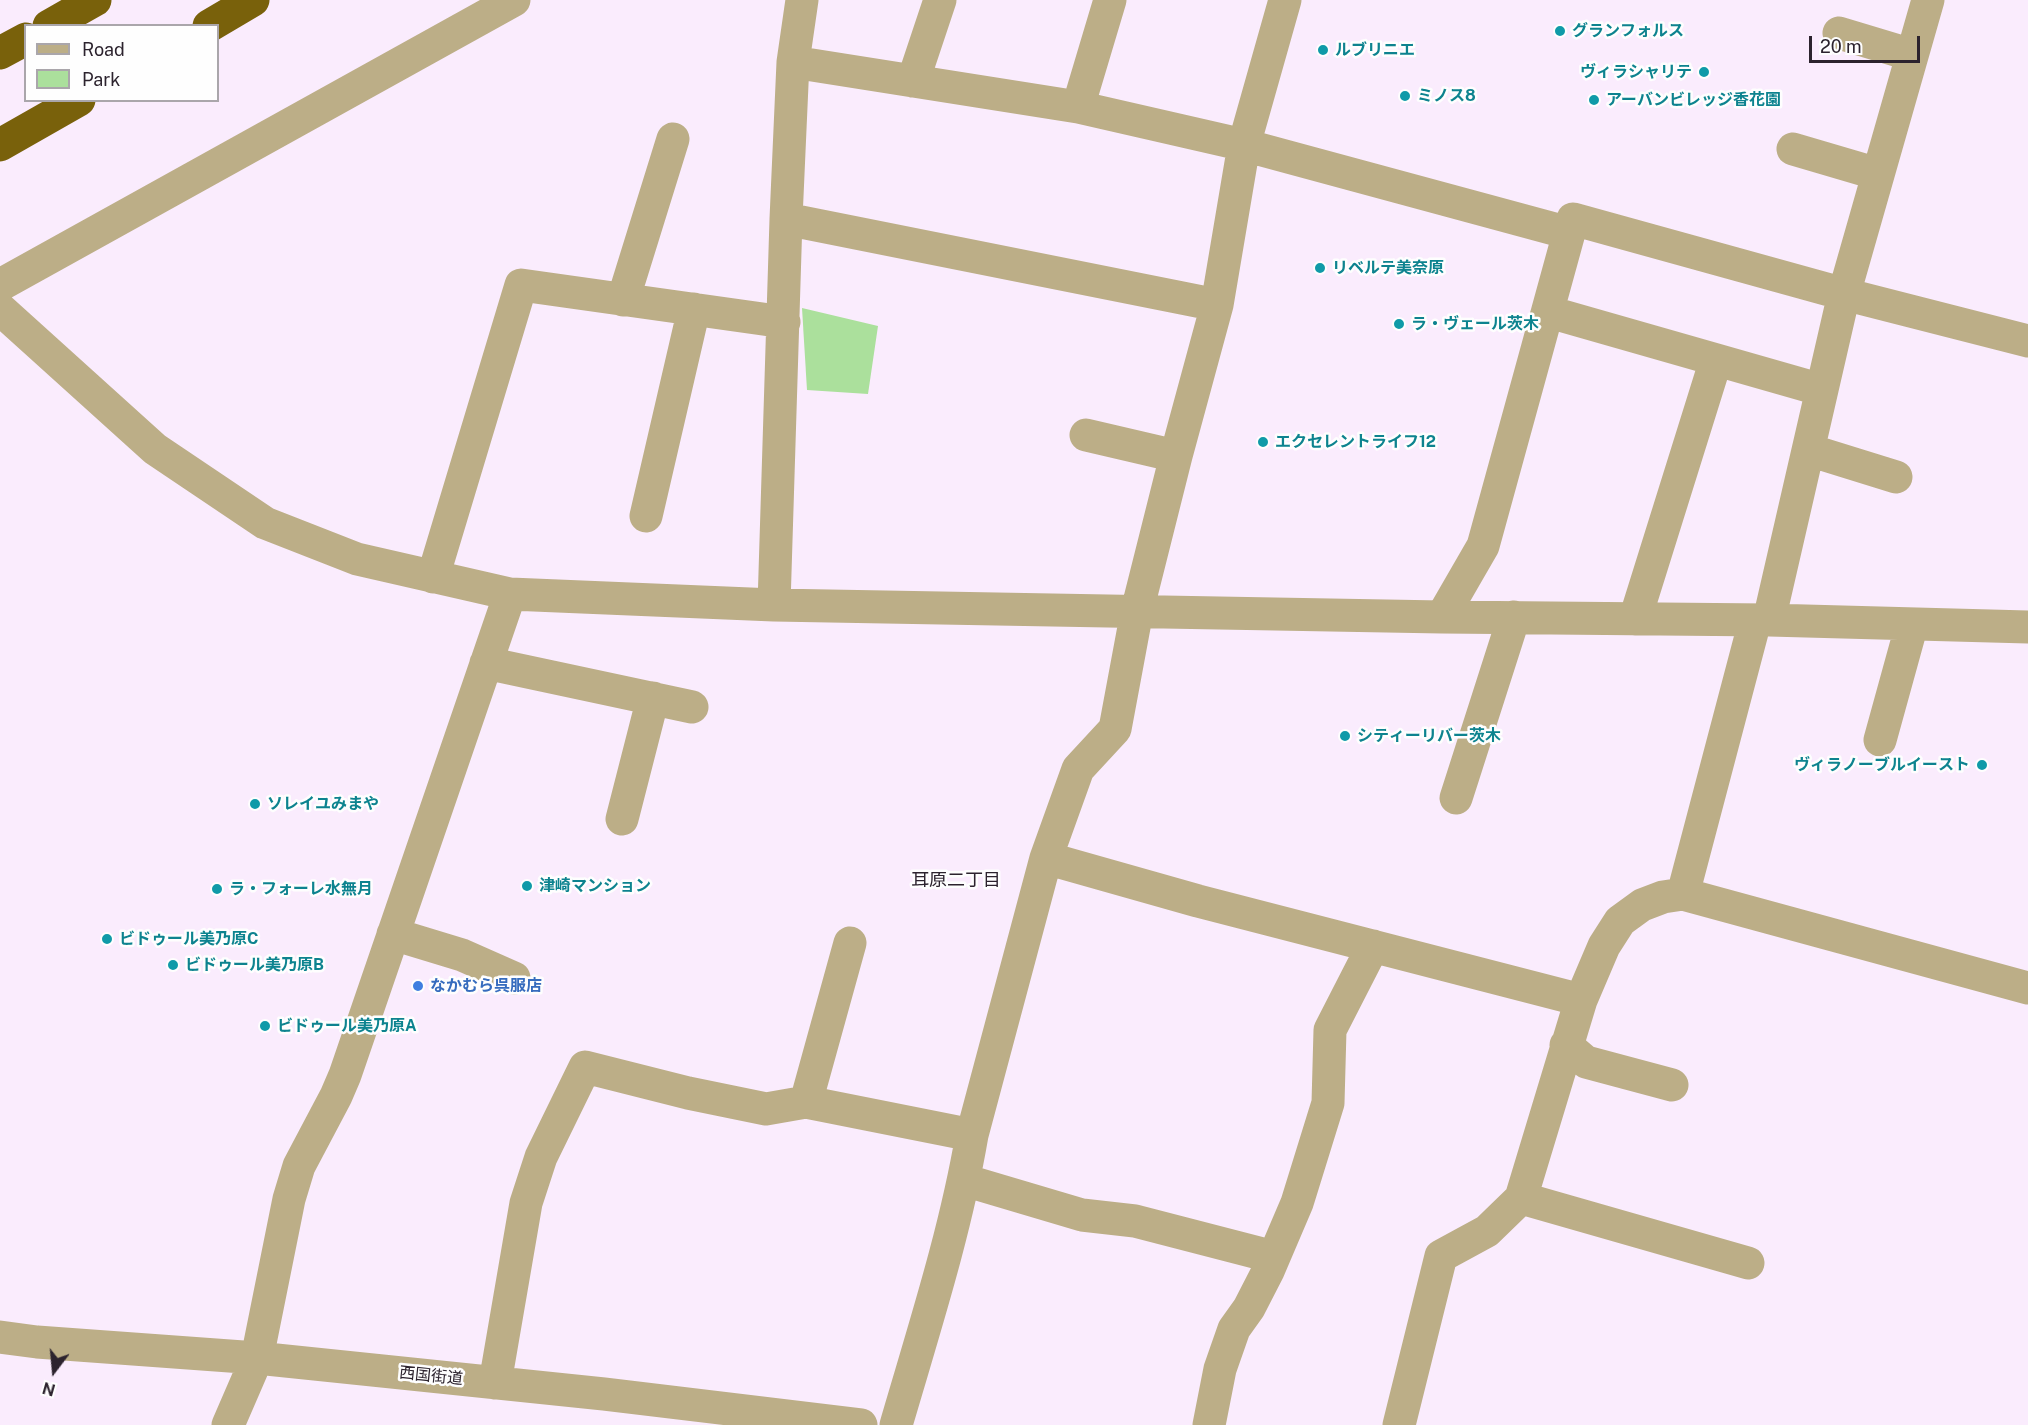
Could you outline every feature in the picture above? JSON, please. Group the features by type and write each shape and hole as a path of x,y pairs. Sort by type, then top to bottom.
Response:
{"highway":[{"path":"212,24 253,0"},
{"path":"0,53 24,40"},
{"path":"0,145 76,102"}],"street":[{"path":"0,285 514,0"},
{"path":"774,605 793,62 802,0"},
{"path":"913,81 940,0"},
{"path":"1078,107 1110,0"},
{"path":"896,1425 936,1290 964,1180 972,1136 1046,858 1078,769 1115,729 1137,611 1217,305 1244,145 1285,0"},
{"path":"1683,894 1809,450 1844,294 1928,0"},
{"path":"1839,33 1912,55"},
{"path":"793,62 1078,107 1244,145 1569,233"},
{"path":"623,300 673,139"},
{"path":"1793,149 1878,174"},
{"path":"786,219 1217,305"},
{"path":"1442,617 1483,546 1573,219 1844,294 2028,341"},
{"path":"433,577 521,285 784,322"},
{"path":"0,309 155,449 265,523 357,559 510,594 774,605 1442,617 1762,620 2028,627"},
{"path":"646,516 694,309"},
{"path":"1549,312 1822,390"},
{"path":"1635,619 1716,360"},
{"path":"1086,435 1176,456"},
{"path":"1809,450 1896,477"},
{"path":"228,1425 257,1358 289,1198 299,1166 345,1074 510,594"},
{"path":"1456,798 1514,617"},
{"path":"1880,740 1912,624"},
{"path":"486,663 693,707"},
{"path":"622,819 653,698"},
{"path":"1046,858 1198,901 1581,1000"},
{"path":"1399,1425 1442,1256 1487,1230 1521,1198 1581,1000 1604,946 1620,921 1642,905 1663,897 1683,894 2028,988"},
{"path":"393,934 462,955 514,978"},
{"path":"806,1102 850,943"},
{"path":"1209,1425 1220,1369 1234,1329 1250,1308 1297,1203 1328,1103 1330,1030 1373,946"},
{"path":"1566,1045 1586,1062 1672,1085"},
{"path":"495,1383 526,1203 541,1157 585,1067 688,1093 766,1109 806,1102 972,1136"},
{"path":"964,1180 1083,1215 1135,1221 1274,1257"},
{"path":"1521,1198 1748,1263"},
{"name":"西国街道","path":"0,1337 37,1342 257,1358 495,1383 842,1424"}],"green space":[{"path":"802,308 878,326 868,394 807,390"}],"place":[{"name":"グランフォルス","path":"1560,31"},
{"name":"ルブリニエ","path":"1323,50"},
{"name":"ヴィラシャリテ","path":"1704,72"},
{"name":"ミノス8","path":"1405,96"},
{"name":"アーバンビレッジ香花園","path":"1594,100"},
{"name":"リベルテ美奈原","path":"1320,268"},
{"name":"ラ・ヴェール茨木","path":"1399,324"},
{"name":"エクセレントライフ12","path":"1263,442"},
{"name":"シティーリバー茨木","path":"1345,736"},
{"name":"ヴィラノーブルイースト","path":"1982,765"},
{"name":"ソレイユみまや","path":"255,804"},
{"name":"津崎マンション","path":"527,886"},
{"name":"ラ・フォーレ水無月","path":"217,889"},
{"name":"ビドゥール美乃原C","path":"107,939"},
{"name":"ビドゥール美乃原B","path":"173,965"},
{"name":"なかむら呉服店","path":"418,986"},
{"name":"ビドゥール美乃原A","path":"265,1026"}],"district":[{"name":"耳原二丁目","path":"956,880"}]}
